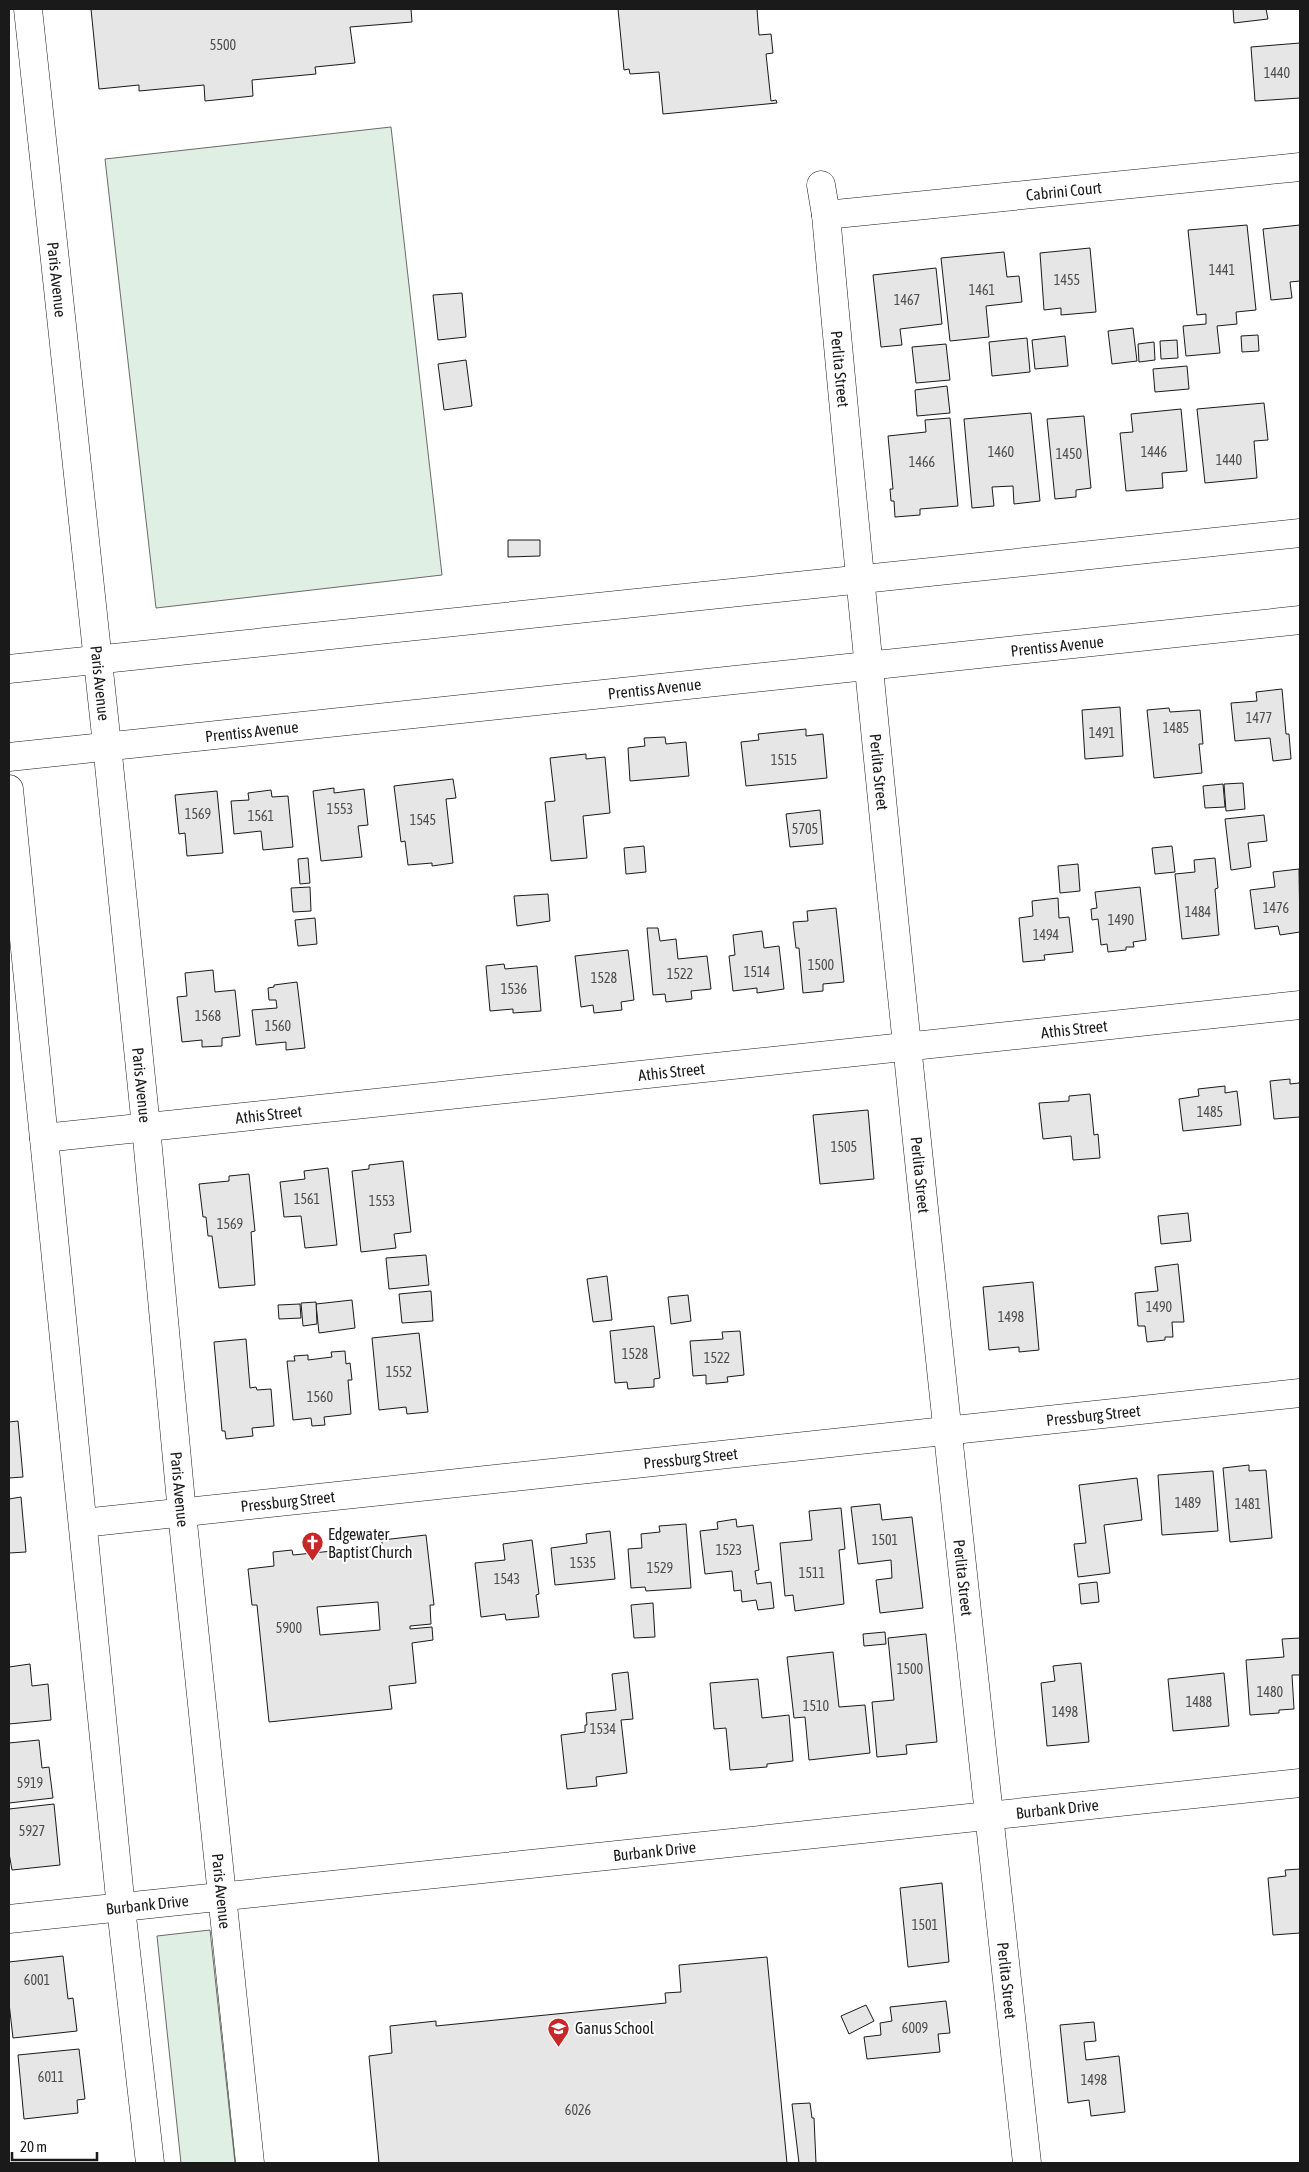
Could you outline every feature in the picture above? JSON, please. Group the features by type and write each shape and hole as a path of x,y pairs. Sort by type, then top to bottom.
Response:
{"street":[{"name":"Paris Avenue","path":"28,9 107,745 146,1127 182,1513 250,2163"},
{"name":"Cabrini Court","path":"826,215 1300,167"},
{"name":"Perlita Street","path":"821,185 826,215 859,578 906,1046 1026,2163"},
{"path":"9,669 1300,533"},
{"name":"Prentiss Avenue","path":"9,756 1300,620"},
{"path":"9,789 121,1908 150,2163"},
{"name":"Athis Street","path":"44,1138 1300,1005"},
{"name":"Pressburg Street","path":"82,1523 1300,1393"},
{"name":"Burbank Drive","path":"9,1919 1300,1783"}],"green space":[{"path":"391,127 442,575 156,608 105,159"},
{"path":"210,1930 235,2163 181,2163 157,1936"}],"building":[{"path":"91,9 411,9 412,22 350,27 355,63 315,67 316,74 252,80 253,96 205,101 204,85 139,91 139,85 99,89"},
{"path":"618,9 757,9 759,35 771,34 773,53 766,54 771,101 776,100 777,103 663,114 659,72 630,74 629,69 624,70"},
{"path":"1233,9 1266,9 1268,19 1234,23"},
{"path":"1300,43 1300,98 1255,101 1251,47"},
{"path":"1247,225 1256,310 1236,312 1237,324 1217,326 1220,353 1186,356 1183,326 1206,324 1206,314 1197,315 1188,230"},
{"path":"1300,225 1300,281 1290,282 1292,298 1271,300 1263,229"},
{"path":"1090,248 1096,312 1061,315 1061,308 1044,310 1040,253"},
{"path":"1004,252 1007,277 1019,276 1022,302 986,306 989,337 950,341 941,258"},
{"path":"936,268 942,324 900,329 902,345 881,347 873,275"},
{"path":"462,293 466,337 438,340 433,295"},
{"path":"1133,328 1137,361 1112,364 1108,331"},
{"path":"1258,335 1259,351 1242,352 1241,336"},
{"path":"1065,336 1068,366 1035,369 1032,340"},
{"path":"1027,338 1030,372 992,376 989,342"},
{"path":"1177,340 1178,358 1161,359 1160,341"},
{"path":"1154,342 1155,360 1139,362 1138,344"},
{"path":"946,344 950,380 916,383 912,347"},
{"path":"466,360 472,406 444,410 438,364"},
{"path":"1187,366 1189,389 1155,392 1153,369"},
{"path":"947,386 950,413 917,416 915,390"},
{"path":"1264,403 1268,440 1254,441 1257,478 1205,483 1197,409"},
{"path":"1181,409 1187,471 1162,473 1163,488 1126,491 1120,433 1133,432 1131,414"},
{"path":"1031,413 1040,501 1014,504 1013,486 992,487 994,506 972,508 964,419"},
{"path":"1084,416 1091,488 1076,490 1076,497 1055,499 1047,419"},
{"path":"950,418 958,506 920,509 920,515 895,517 894,501 891,501 890,489 893,489 888,436 926,432 925,420"},
{"path":"508,540 540,540 540,556 508,557"},
{"path":"1282,689 1286,734 1289,734 1291,759 1273,761 1270,738 1235,741 1231,703 1257,701 1256,692"},
{"path":"1120,707 1123,756 1085,759 1082,710"},
{"path":"1169,708 1170,712 1200,710 1203,744 1199,744 1202,773 1154,778 1147,710"},
{"path":"806,729 806,736 823,734 827,778 746,786 741,742 759,740 758,734"},
{"path":"665,737 666,744 686,742 689,776 630,781 628,748 645,746 644,738"},
{"path":"586,754 586,759 605,757 610,813 583,816 587,858 551,861 545,802 555,801 550,758"},
{"path":"453,779 456,798 446,799 453,863 432,866 432,863 408,865 405,841 401,842 394,786"},
{"path":"1243,783 1245,809 1226,811 1224,784"},
{"path":"1223,784 1225,807 1205,808 1203,786"},
{"path":"334,788 334,793 364,789 368,825 358,826 362,857 321,861 313,791"},
{"path":"271,790 272,797 288,796 293,847 263,850 261,831 234,834 231,801 249,800 248,793"},
{"path":"217,791 223,853 187,856 185,833 179,834 175,795"},
{"path":"820,810 823,844 790,847 786,814"},
{"path":"1264,815 1267,841 1248,843 1251,867 1231,870 1225,819"},
{"path":"644,846 646,872 626,874 624,848"},
{"path":"1172,846 1175,872 1155,874 1152,848"},
{"path":"308,858 310,883 300,884 298,859"},
{"path":"1215,858 1218,888 1215,889 1219,935 1182,939 1175,874 1195,872 1194,860"},
{"path":"1078,864 1080,891 1060,893 1058,866"},
{"path":"1299,869 1300,932 1280,935 1278,926 1255,929 1250,890 1275,887 1273,872"},
{"path":"310,887 311,911 293,912 291,888"},
{"path":"1140,887 1146,940 1133,942 1134,947 1126,947 1126,950 1108,952 1107,944 1101,945 1098,919 1092,920 1091,909 1097,908 1095,892"},
{"path":"548,894 550,921 517,926 514,896"},
{"path":"1058,898 1059,918 1069,917 1073,952 1044,955 1045,960 1023,962 1019,918 1033,916 1032,901"},
{"path":"836,908 844,982 823,984 823,991 803,993 799,948 796,948 793,922 808,921 807,911"},
{"path":"315,918 317,944 298,946 295,920"},
{"path":"647,928 658,928 660,941 676,939 678,959 707,956 711,989 691,991 692,999 666,1002 665,994 653,995"},
{"path":"762,931 764,948 779,946 784,989 757,993 757,988 733,991 729,956 735,955 733,935"},
{"path":"628,950 634,1000 621,1002 622,1010 594,1013 593,1005 581,1007 575,956"},
{"path":"504,964 505,969 537,966 541,1011 513,1013 513,1009 490,1011 486,966"},
{"path":"213,970 215,992 235,990 240,1036 222,1038 222,1046 202,1047 202,1040 182,1042 177,997 187,996 185,973"},
{"path":"297,982 305,1048 286,1050 286,1042 256,1045 252,1010 277,1008 276,1000 269,1000 268,988 274,987 274,985"},
{"path":"1290,1079 1290,1084 1299,1083 1300,1081 1300,1117 1274,1119 1270,1081"},
{"path":"1225,1086 1225,1093 1237,1091 1241,1125 1183,1131 1179,1099 1199,1096 1198,1089"},
{"path":"1090,1094 1094,1135 1098,1134 1100,1158 1073,1160 1071,1136 1043,1139 1039,1103 1069,1101 1069,1096"},
{"path":"868,1110 874,1179 820,1184 813,1115"},
{"path":"403,1161 411,1232 394,1234 396,1248 361,1252 352,1171 369,1169 369,1165"},
{"path":"328,1168 337,1245 305,1248 301,1216 284,1217 280,1182 305,1179 304,1171"},
{"path":"249,1174 255,1231 251,1232 255,1285 219,1288 212,1236 208,1236 206,1217 203,1217 199,1184 229,1181 229,1176"},
{"path":"1188,1213 1191,1241 1161,1244 1158,1216"},
{"path":"426,1255 429,1285 389,1289 386,1258"},
{"path":"1178,1264 1184,1322 1172,1322 1173,1337 1165,1337 1165,1340 1147,1342 1145,1326 1138,1326 1135,1293 1158,1291 1155,1267"},
{"path":"607,1276 612,1320 593,1322 587,1279"},
{"path":"1033,1282 1039,1350 1019,1352 1019,1347 989,1350 983,1287"},
{"path":"431,1291 433,1321 402,1323 399,1294"},
{"path":"688,1295 691,1321 671,1324 668,1297"},
{"path":"352,1300 355,1328 319,1333 316,1304"},
{"path":"316,1302 317,1324 303,1326 301,1303"},
{"path":"300,1304 301,1318 279,1319 278,1305"},
{"path":"654,1326 660,1378 654,1379 654,1387 628,1389 627,1382 615,1383 610,1331"},
{"path":"740,1331 744,1375 727,1377 728,1382 706,1384 706,1375 693,1376 690,1341 723,1339 722,1332"},
{"path":"419,1333 428,1412 407,1414 406,1407 379,1410 372,1338"},
{"path":"246,1339 250,1388 256,1387 257,1390 271,1389 274,1426 252,1428 253,1436 226,1439 225,1431 222,1431 214,1342"},
{"path":"345,1351 346,1364 350,1363 352,1380 348,1380 351,1414 324,1417 325,1425 312,1426 311,1418 293,1420 287,1361 295,1361 294,1356 308,1355 308,1360 332,1357 331,1352"},
{"path":"18,1421 23,1477 9,1478 9,1422"},
{"path":"1249,1465 1249,1471 1266,1470 1272,1538 1230,1542 1223,1468"},
{"path":"1213,1471 1218,1531 1162,1535 1158,1475"},
{"path":"1137,1478 1142,1520 1104,1525 1110,1573 1078,1577 1074,1544 1086,1543 1079,1485"},
{"path":"21,1497 26,1552 9,1553 9,1499"},
{"path":"880,1504 882,1520 912,1517 923,1608 880,1613 876,1580 892,1578 891,1560 858,1564 851,1507"},
{"path":"841,1508 845,1549 839,1550 844,1604 795,1611 793,1595 785,1596 780,1543 812,1540 809,1511"},
{"path":"736,1519 737,1527 753,1525 759,1570 755,1571 757,1584 771,1582 774,1608 758,1610 756,1600 742,1602 741,1590 734,1591 732,1571 705,1574 700,1531 718,1529 717,1522"},
{"path":"686,1524 691,1588 646,1591 645,1587 631,1588 628,1549 642,1548 641,1534 660,1532 659,1526"},
{"path":"610,1531 615,1579 555,1585 551,1548 587,1543 586,1534"},
{"path":"426,1535 434,1605 430,1605 431,1624 410,1626 410,1629 432,1627 433,1640 412,1643 416,1683 389,1686 392,1709 269,1722 257,1605 252,1605 248,1569 274,1566 273,1552 292,1550 293,1555 382,1546 382,1540","holes":["378,1602 380,1630 320,1635 317,1607"]},
{"path":"532,1540 539,1594 536,1595 539,1617 506,1620 505,1614 481,1617 475,1563 505,1560 503,1544"},
{"path":"1097,1582 1099,1602 1081,1604 1079,1584"},
{"path":"653,1603 655,1637 634,1638 631,1605"},
{"path":"885,1632 886,1644 864,1646 863,1634"},
{"path":"926,1634 937,1742 906,1745 907,1754 877,1757 872,1702 894,1700 888,1638"},
{"path":"1300,1638 1300,1675 1292,1675 1294,1709 1279,1710 1279,1713 1250,1715 1246,1660 1284,1657 1282,1639"},
{"path":"833,1652 839,1707 865,1705 870,1753 809,1760 805,1717 794,1718 787,1657"},
{"path":"1081,1663 1089,1742 1047,1746 1041,1683 1055,1681 1053,1666"},
{"path":"30,1664 32,1686 48,1684 51,1720 9,1724 9,1667"},
{"path":"628,1672 633,1719 621,1720 627,1773 596,1777 597,1786 567,1789 561,1735 585,1732 585,1725 587,1725 586,1713 616,1710 612,1674"},
{"path":"1224,1673 1229,1726 1173,1731 1168,1679"},
{"path":"758,1679 762,1718 789,1715 793,1761 767,1764 767,1767 730,1770 726,1728 714,1729 710,1683"},
{"path":"39,1740 42,1768 49,1767 53,1798 9,1803 9,1743"},
{"path":"54,1804 60,1865 12,1870 9,1853 9,1809"},
{"path":"1300,1869 1300,1933 1273,1935 1268,1878 1286,1876 1285,1870"},
{"path":"942,1883 949,1962 908,1967 900,1888"},
{"path":"63,1956 68,1999 73,1998 77,2031 13,2038 9,2003 9,1962"},
{"path":"767,1957 787,2163 379,2163 369,2056 392,2053 390,2026 436,2021 436,2026 666,2003 665,1993 681,1992 679,1965"},
{"path":"946,2001 950,2033 938,2034 940,2052 867,2059 864,2037 881,2035 880,2023 892,2021 890,2007"},
{"path":"866,2005 874,2021 849,2034 841,2016"},
{"path":"1094,2022 1096,2041 1084,2042 1086,2060 1119,2056 1125,2112 1091,2116 1089,2100 1068,2103 1060,2025"},
{"path":"79,2049 85,2099 77,2100 78,2113 24,2119 18,2055"},
{"path":"810,2103 812,2118 814,2118 816,2163 799,2163 792,2104"}],"place":[{"name":"Edgewater Baptist Church","path":"312,1562"},
{"name":"Ganus School","path":"559,2047"}]}
